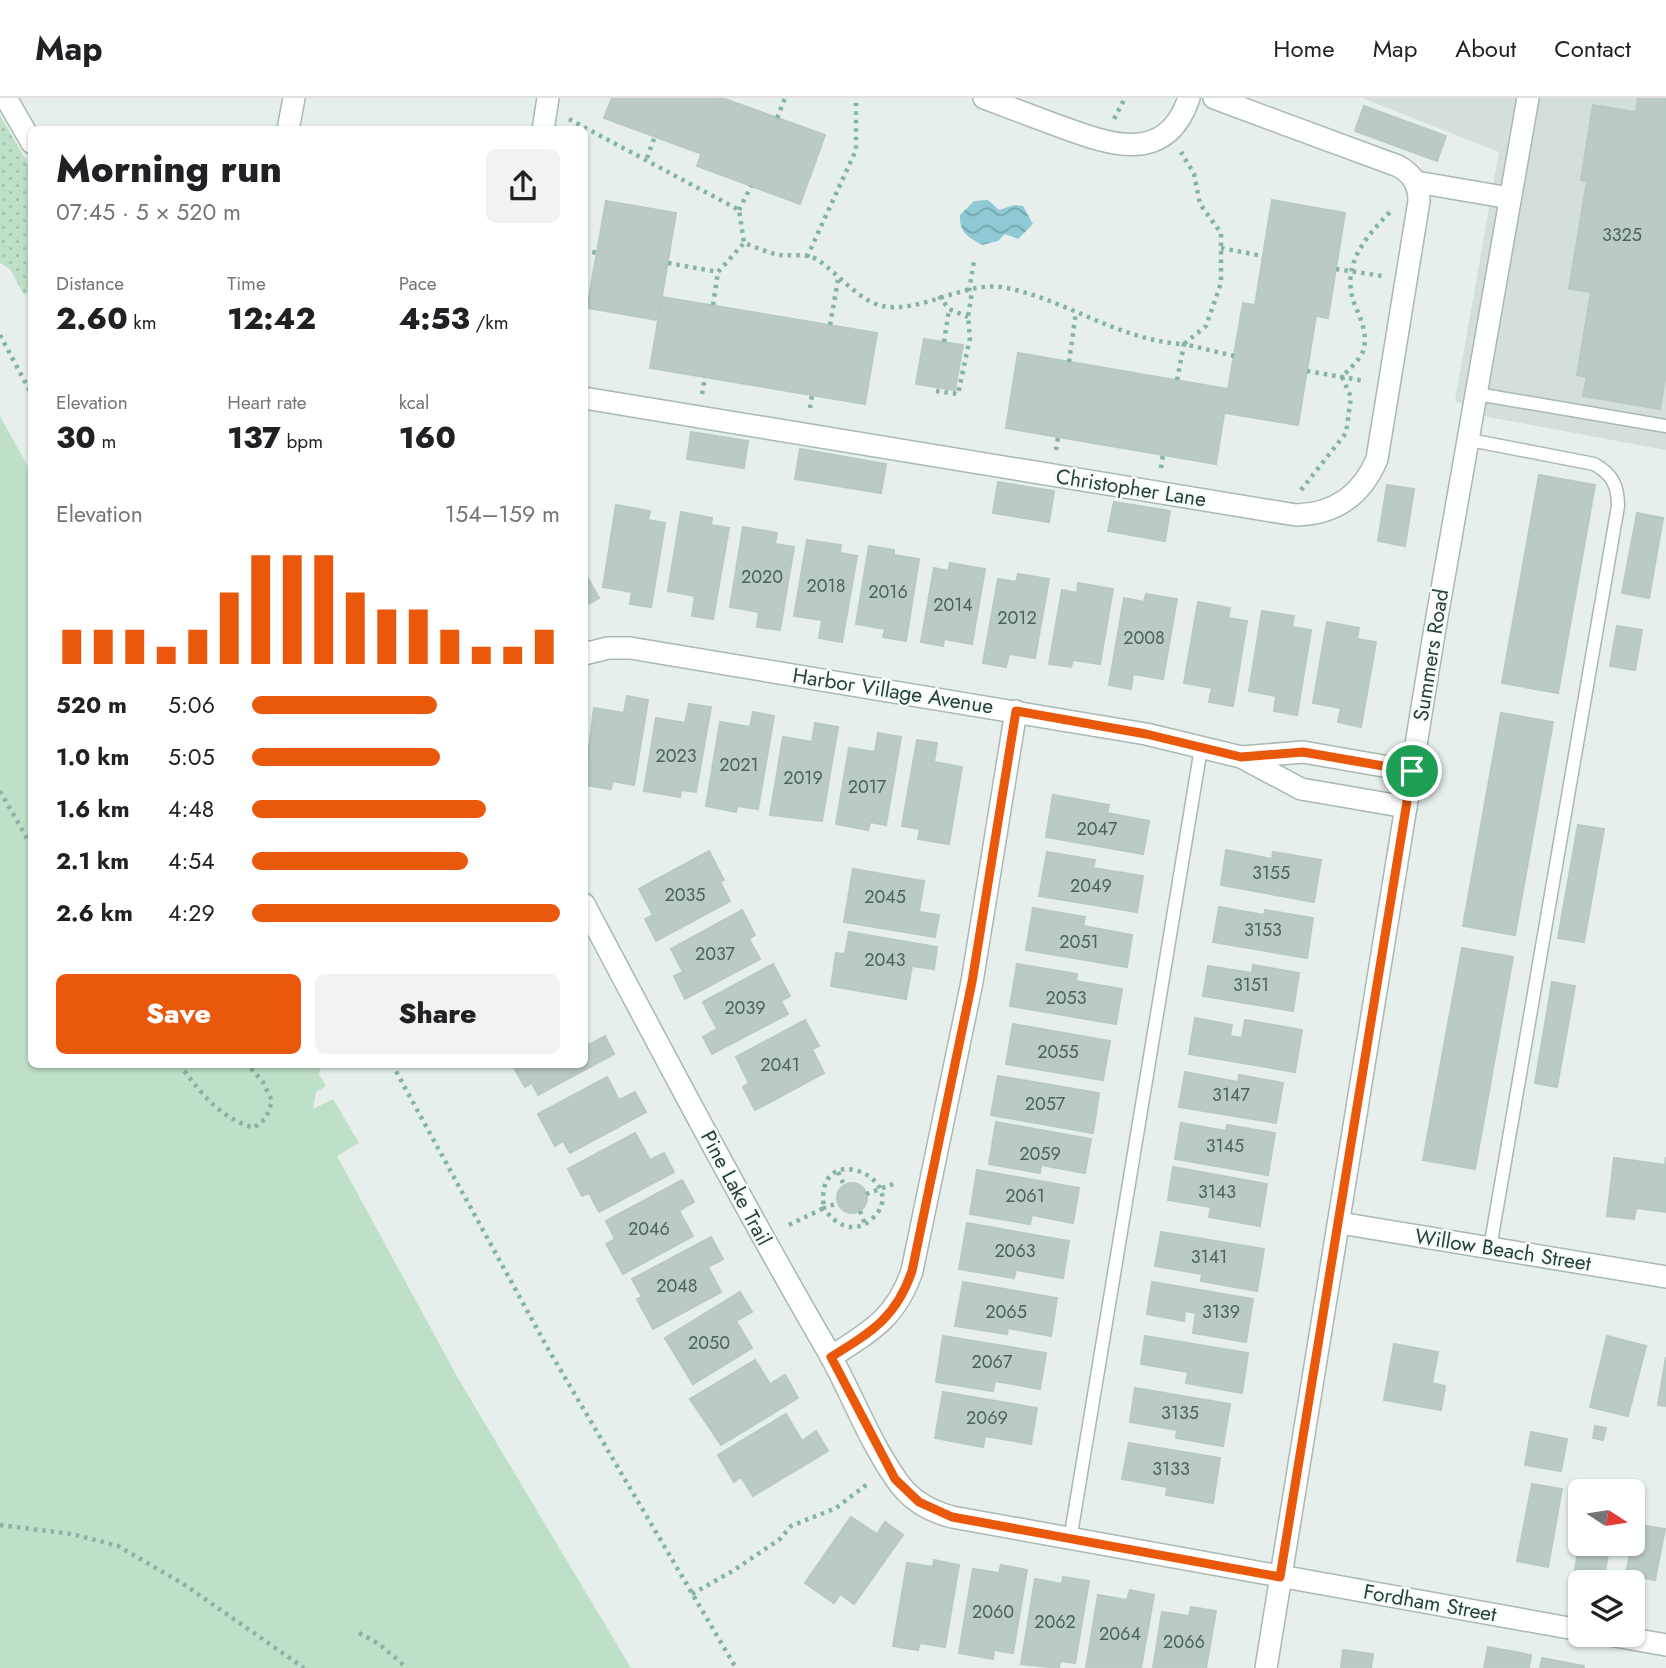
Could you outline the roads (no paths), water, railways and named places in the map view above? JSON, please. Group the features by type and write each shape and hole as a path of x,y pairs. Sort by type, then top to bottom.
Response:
{"street":[{"path":"6,98 28,136"},
{"path":"289,126 294,98"},
{"path":"984,98 1117,145 1142,143 1166,131 1181,116 1189,98"},
{"path":"1214,98 1398,166 1416,182 1510,198"},
{"name":"Summers Road","path":"1266,1668 1412,771 1528,98"},
{"path":"543,126 547,103"},
{"name":"Christopher Lane","path":"588,399 1296,515 1334,508 1366,483 1377,459 1419,201 1416,182"},
{"name":"Harbor Village Avenue","path":"588,653 608,648 631,648 1146,734 1241,757 1301,789 1406,807"},
{"path":"831,1357 889,1316 898,1305 912,1271 972,982 1016,711"},
{"name":"Harbor Village Avenue","path":"1241,757 1303,752 1412,771"},
{"name":"Pine Lake Trail","path":"588,912 758,1231 831,1357 890,1469 910,1495 943,1514 1070,1539"},
{"name":"Willow Beach Street","path":"1340,1223 1666,1277"},
{"name":"Fordham Street","path":"1070,1539 1568,1628"},
{"path":"1645,1642 1666,1646"}],"lane":[{"path":"1477,394 1666,426"},
{"path":"1470,439 1594,464 1614,480 1619,506 1490,1248"},
{"path":"1070,1539 1201,748"}],"water":[{"path":"988,200 999,210 1015,205 1023,206 1033,224 1018,239 1005,234 998,241 982,245 965,233 960,215 974,201"}]}
